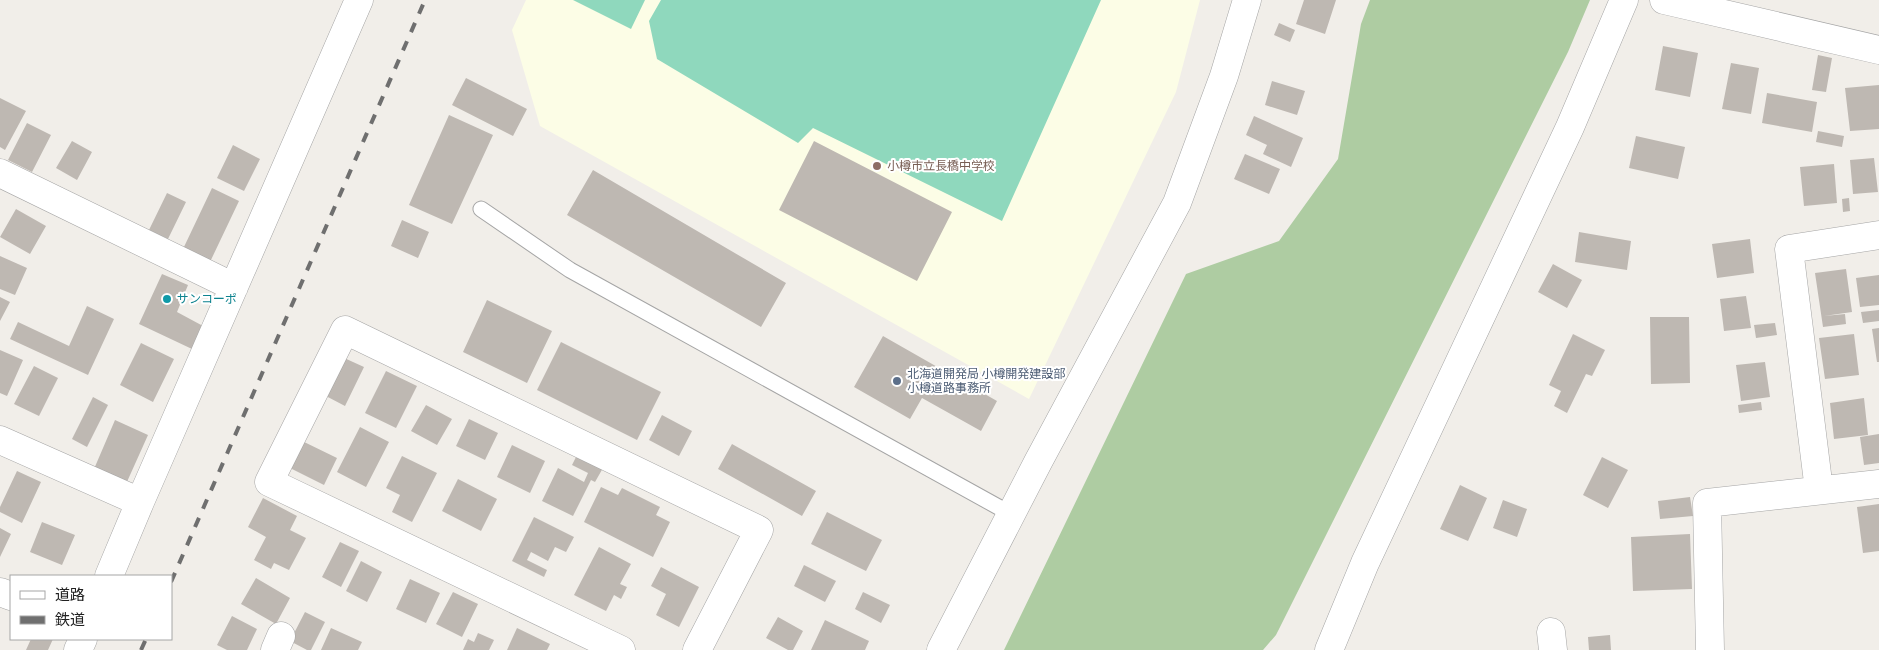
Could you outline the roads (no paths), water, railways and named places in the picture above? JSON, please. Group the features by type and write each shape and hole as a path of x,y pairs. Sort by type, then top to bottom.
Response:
{"street":[{"path":"109,575 359,0"},
{"path":"941,650 1011,514 1177,203 1224,76 1247,0"},
{"path":"1328,646 1431,419 1570,127 1624,0"},
{"path":"1664,0 1879,50"},
{"path":"0,173 234,287"},
{"path":"1819,490 1789,249 1879,235"},
{"path":"621,650 269,482 344,330 759,530 697,650"},
{"path":"0,440 140,502"},
{"path":"1710,650 1707,503 1879,484"}],"lane":[{"path":"481,209 570,270 1011,514"}],"railway":[{"path":"172,580 425,0"},
{"path":"141,650 146,640"}],"place":[{"name":"小樽市立長橋中学校","path":"877,166"},
{"name":"サンコーポ","path":"167,299"},
{"name":"北海道開発局 小樽開発建設部 小樽道路事務所","path":"897,381"}]}
